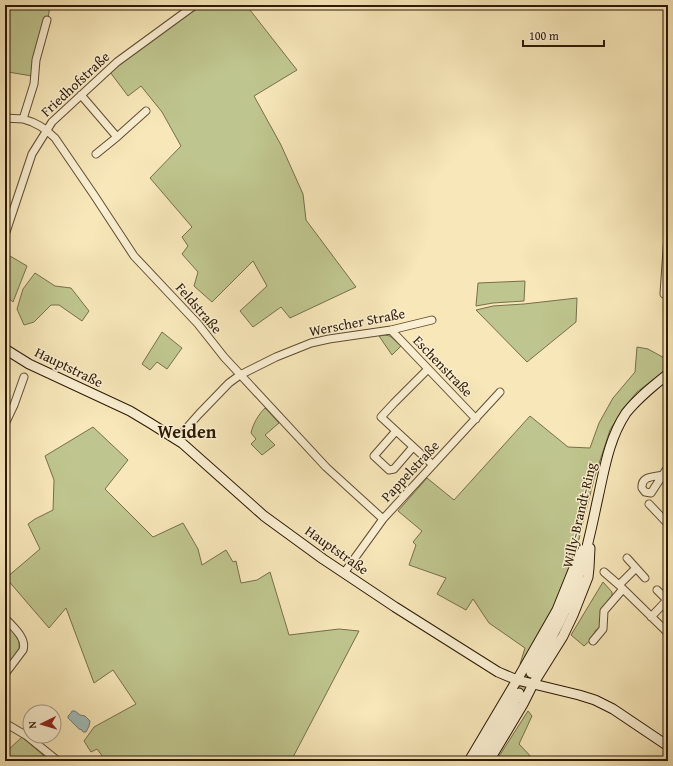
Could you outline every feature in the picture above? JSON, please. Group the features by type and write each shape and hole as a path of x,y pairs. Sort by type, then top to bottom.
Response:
{"main road":[{"name":"Hauptstraße","path":"5,349 28,366 130,411 176,440 208,466 264,516 405,614 498,672 517,680 595,700 613,709 668,746"},
{"name":"Willy-Brandt-Ring","path":"531,672 567,608 580,574 591,531 605,462 620,423 638,400 668,374"},
{"path":"489,761 573,615 588,577 591,531"},
{"path":"469,761 557,610 578,558 588,541"},
{"path":"479,761 519,693"}],"street":[{"name":"Friedhofstraße","path":"5,235 32,154 52,122 117,62 195,5"},
{"path":"23,119 34,84 36,60 47,20"},
{"path":"81,95 117,136"},
{"path":"96,154 146,111"},
{"name":"Feldstraße","path":"5,118 23,119 40,126 55,138 134,256 198,324 240,375 326,467 383,519"},
{"path":"664,294 668,235"},
{"name":"Werscher Straße","path":"176,440 229,383 240,375 276,357 311,343 391,330 432,320"},
{"name":"Eschenstraße","path":"391,330 476,419"},
{"path":"428,369 394,402 381,417 433,465"},
{"path":"5,424 14,405 24,376"},
{"name":"Pappelstraße","path":"344,573 383,519 500,392"},
{"path":"396,431 374,456 389,470 394,469 414,447"},
{"path":"662,475 668,467"},
{"path":"649,504 668,524"},
{"path":"627,558 645,578"},
{"path":"593,641 603,629 604,611 636,568"},
{"path":"604,572 668,633"},
{"path":"651,616 668,600 657,590"},
{"path":"5,618 20,636 24,646 23,650 5,674"},
{"path":"5,723 27,736 58,761"}],"green space":[{"path":"5,5 50,5 46,33 39,57 38,77 8,72 5,83"},
{"path":"184,5 246,5 297,70 254,96 281,145 303,194 306,220 356,287 290,318 281,307 253,327 240,311 267,286 253,261 212,302 194,286 198,272 182,254 188,246 182,237 192,227 150,178 181,146 162,112 141,86 128,96 107,68 186,8"},
{"path":"5,253 27,266 13,302 5,295"},
{"path":"35,273 55,286 71,288 89,311 82,321 59,305 51,305 34,322 24,325 17,309 23,289"},
{"path":"525,281 524,301 493,303 476,306 478,283"},
{"path":"577,298 576,322 527,362 476,310 493,306"},
{"path":"162,332 182,348 167,369 157,362 150,370 142,364"},
{"path":"379,336 390,336 401,346 392,355"},
{"path":"637,347 648,349 668,360 668,368 637,392 622,410 610,430 594,479 579,539 557,603 522,665 520,664 525,648 489,623 473,599 466,610 437,594 446,578 409,565 416,545 413,542 422,531 398,511 427,478 454,500 530,416 568,447 590,448 599,423 613,398 635,372"},
{"path":"265,408 279,423 265,435 275,445 262,455 251,444 256,439 251,433 256,420"},
{"path":"93,427 128,460 105,489 153,537 183,523 198,549 202,565 226,550 233,562 236,561 241,583 257,580 270,572 289,635 339,629 359,631 291,761 106,761 97,749 91,752 84,741 94,727 136,704 113,670 94,683 66,608 49,628 6,578 40,549 28,524 53,510 54,480 45,456"},
{"path":"603,582 612,592 612,599 601,627 595,631 595,636 584,646 571,635"},
{"path":"11,629 19,641 19,651 5,668 5,634"},
{"path":"528,711 532,716 519,744 535,761 496,761"},
{"path":"22,737 22,744 30,744 50,761 5,761 5,753"}],"water":[{"path":"72,711 85,716 90,721 86,732 79,729 68,718"}],"tunnel":[{"path":"519,693 531,673"}],"district":[{"name":"Weiden","path":"187,432"}]}
